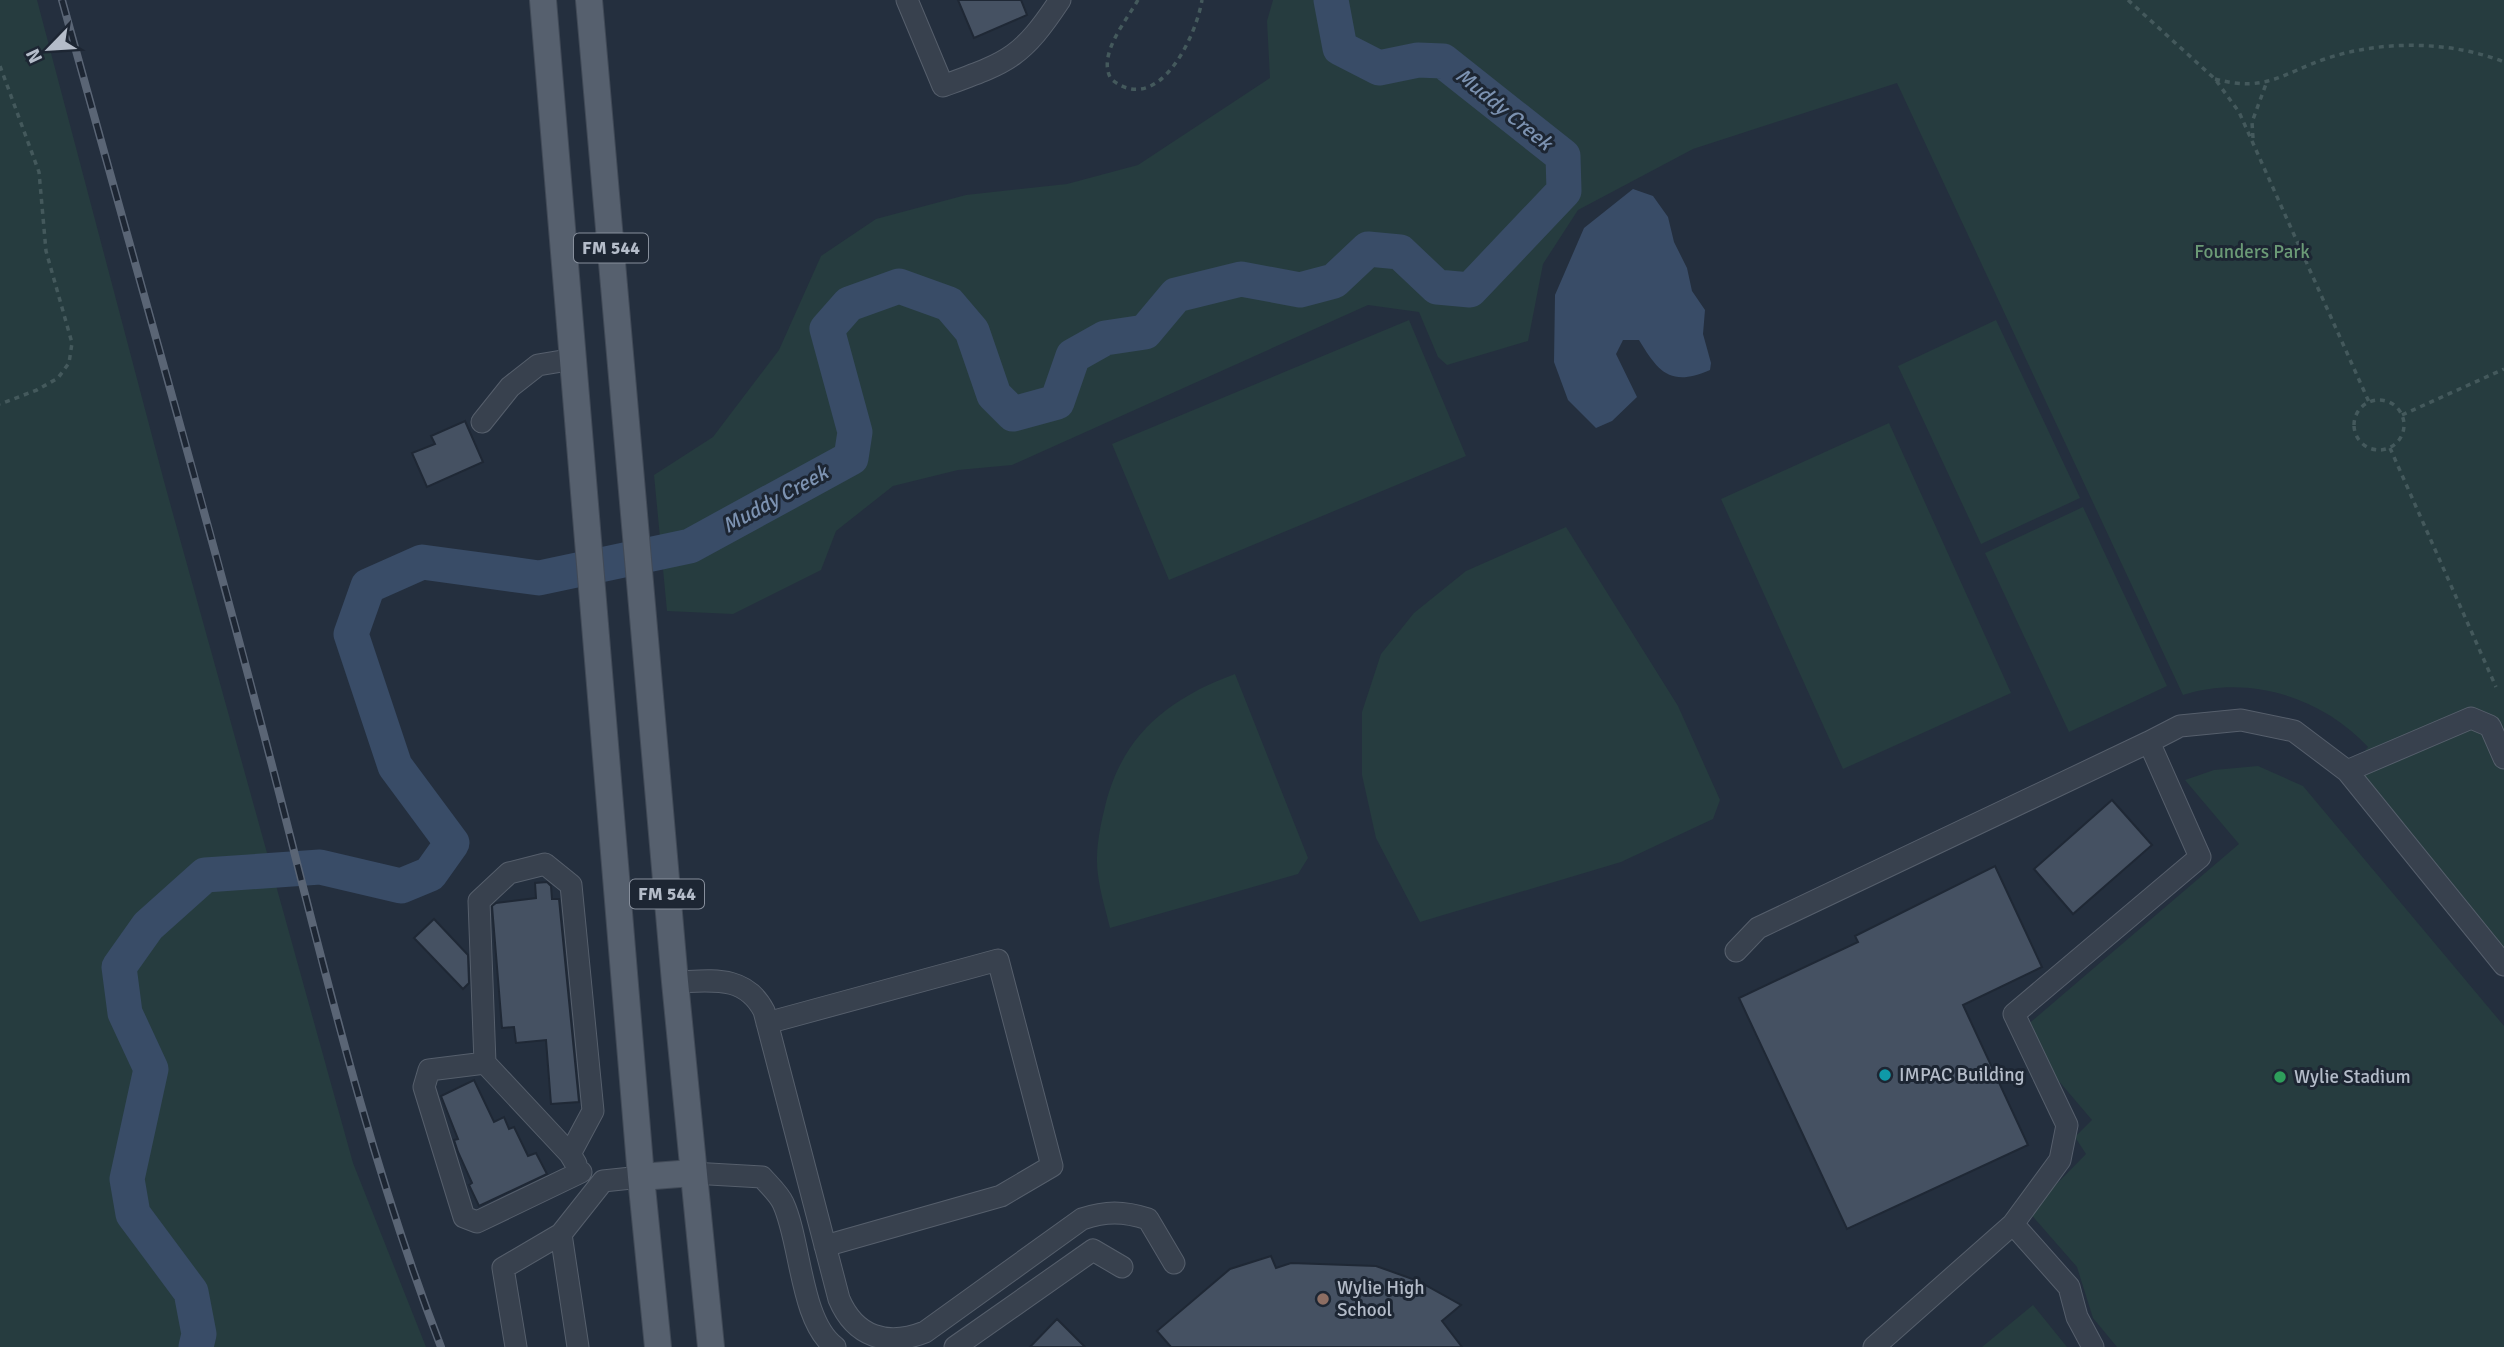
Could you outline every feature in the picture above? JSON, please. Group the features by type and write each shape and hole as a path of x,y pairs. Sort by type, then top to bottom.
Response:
{"main road":[{"name":"FM 544","path":"543,0 641,1177 658,1347"},
{"name":"FM 544","path":"589,0 692,1173 710,1347"},
{"path":"641,1177 692,1173"}],"lane":[{"path":"907,0 943,86 1015,56 1029,44 1060,0"},
{"path":"482,422 510,387 538,365 574,359"},
{"path":"2347,771 2471,718 2490,726 2504,758"},
{"path":"1736,951 1758,928 2180,726 2241,720 2294,731 2347,771 2504,965"},
{"path":"1874,1347 2013,1224 2060,1160 2067,1125 2014,1014 2200,857 2150,742"},
{"path":"485,1063 429,1070 424,1087 464,1217 477,1222 575,1163 593,1111 571,885 545,864 509,873 479,901 485,1063 575,1163 603,1181 641,1177"},
{"path":"766,1023 998,960 1052,1166 1001,1196 825,1246"},
{"path":"675,982 726,981 747,988 757,998 846,1315 866,1334 891,1342 908,1340 925,1332 1082,1219 1103,1212 1126,1212 1148,1219 1174,1263"},
{"path":"692,1173 762,1177 783,1202 810,1306 829,1343 835,1347"},
{"path":"516,1347 503,1268 561,1234 603,1181"},
{"path":"2013,1224 2069,1287 2077,1317 2093,1347"},
{"path":"561,1234 578,1347"},
{"path":"955,1347 1093,1250 1122,1267"}],"path":[{"path":"1138,0 1116,37 1107,64 1111,79 1129,90 1148,88 1166,74 1183,53 1194,32 1202,0"},
{"path":"2128,0 2215,79 2239,112 2369,402"},
{"path":"2215,79 2240,85 2266,84 2331,56 2414,45 2457,50 2504,62"},
{"path":"0,66 39,172 46,251 70,327 72,343 69,363 58,378 37,390 0,404"},
{"path":"2253,143 2252,122 2266,84"},
{"path":"2402,415 2504,369"},
{"path":"2386,401 2402,415 2403,434 2390,448 2370,449 2358,439 2354,422 2357,414 2369,402 2386,401"},
{"path":"2390,448 2496,687"}],"green space":[{"path":"0,0 37,0 165,485 353,1163 426,1347 0,1347"},
{"name":"Founders Park","path":"1273,0 2504,0 2504,965 2347,771 2368,747 2350,730 2329,715 2283,694 2233,687 2183,695 1897,83 1693,149 1578,210 1543,264 1528,341 1447,365 1438,357 1419,312 1368,305 1012,465 958,470 893,486 836,531 821,570 733,614 667,611 654,475 713,437 779,350 821,256 876,219 966,195 1067,184 1138,165 1270,78 1267,21"},
{"path":"1409,320 1466,456 1169,580 1112,444"},
{"path":"1996,320 2080,498 1981,544 1898,366"},
{"path":"1889,423 2011,693 1843,769 1721,499"},
{"path":"2083,507 2167,686 2069,732 1985,553"},
{"path":"1566,527 1678,706 1720,800 1713,819 1621,862 1420,922 1376,838 1362,775 1362,712 1381,654 1414,613 1466,571"},
{"path":"1235,674 1308,858 1298,874 1110,928 1099,881 1097,851 1111,785 1122,762 1150,724 1168,709 1188,696"},
{"name":"Wylie Stadium","path":"2258,766 2303,786 2504,1026 2504,1347 2117,1347 2093,1318 2077,1267 2029,1212 2086,1154 2075,1137 2092,1120 2018,1033 2239,844 2185,780 2214,770"},
{"path":"2033,1305 2067,1347 1982,1347"}],"water":[{"path":"1633,189 1653,196 1668,217 1674,242 1687,268 1692,291 1705,310 1703,334 1711,363 1710,370 1685,377 1667,374 1653,361 1639,340 1623,340 1616,354 1637,397 1612,421 1596,428 1568,400 1554,362 1555,295 1584,228"}],"building":[{"path":"958,0 1021,0 1027,15 974,38"},
{"path":"465,421 483,462 427,487 412,453 435,444 431,436"},
{"path":"2112,800 2152,845 2073,914 2034,869"},
{"name":"IMPAC Building","path":"1995,866 2042,967 1963,1005 2028,1145 1847,1229 1739,998 1858,942 1855,936"},
{"path":"547,882 551,886 552,899 559,899 579,1102 551,1104 546,1040 516,1043 514,1027 502,1028 492,906 496,903 536,898 535,883"},
{"path":"434,919 468,955 469,983 463,989 414,938"},
{"path":"474,1080 494,1122 504,1117 509,1129 514,1127 528,1156 536,1153 547,1174 479,1206 469,1185 472,1183 458,1152 454,1140 458,1139 441,1096"},
{"name":"Wylie High School","path":"1271,1256 1276,1268 1291,1263 1376,1266 1418,1281 1461,1305 1442,1321 1462,1347 1171,1347 1157,1331 1230,1269"},
{"path":"1057,1319 1085,1347 1030,1347"}],"waterway":[{"name":"Muddy Creek","path":"196,1347 199,1334 191,1292 133,1214 127,1179 151,1069 125,1013 119,967 148,926 205,875 320,867 401,886 430,874 452,843 395,766 351,634 368,586 422,562 539,578 690,546 851,458 855,432 827,329 849,304 899,286 949,304 972,331 994,395 1013,414 1057,402 1073,356 1105,338 1145,332 1176,295 1241,279 1300,290 1334,281 1368,249 1400,252 1437,287 1470,290 1564,191 1563,156 1443,61 1418,60 1379,68 1340,48 1331,0"}],"railway":[{"path":"62,0 223,580 349,1063 392,1206 441,1347"}],"place":[{"name":"IMPAC Building","path":"1885,1075"},
{"name":"Wylie Stadium","path":"2280,1077"},
{"name":"Wylie High School","path":"1323,1299"}]}
